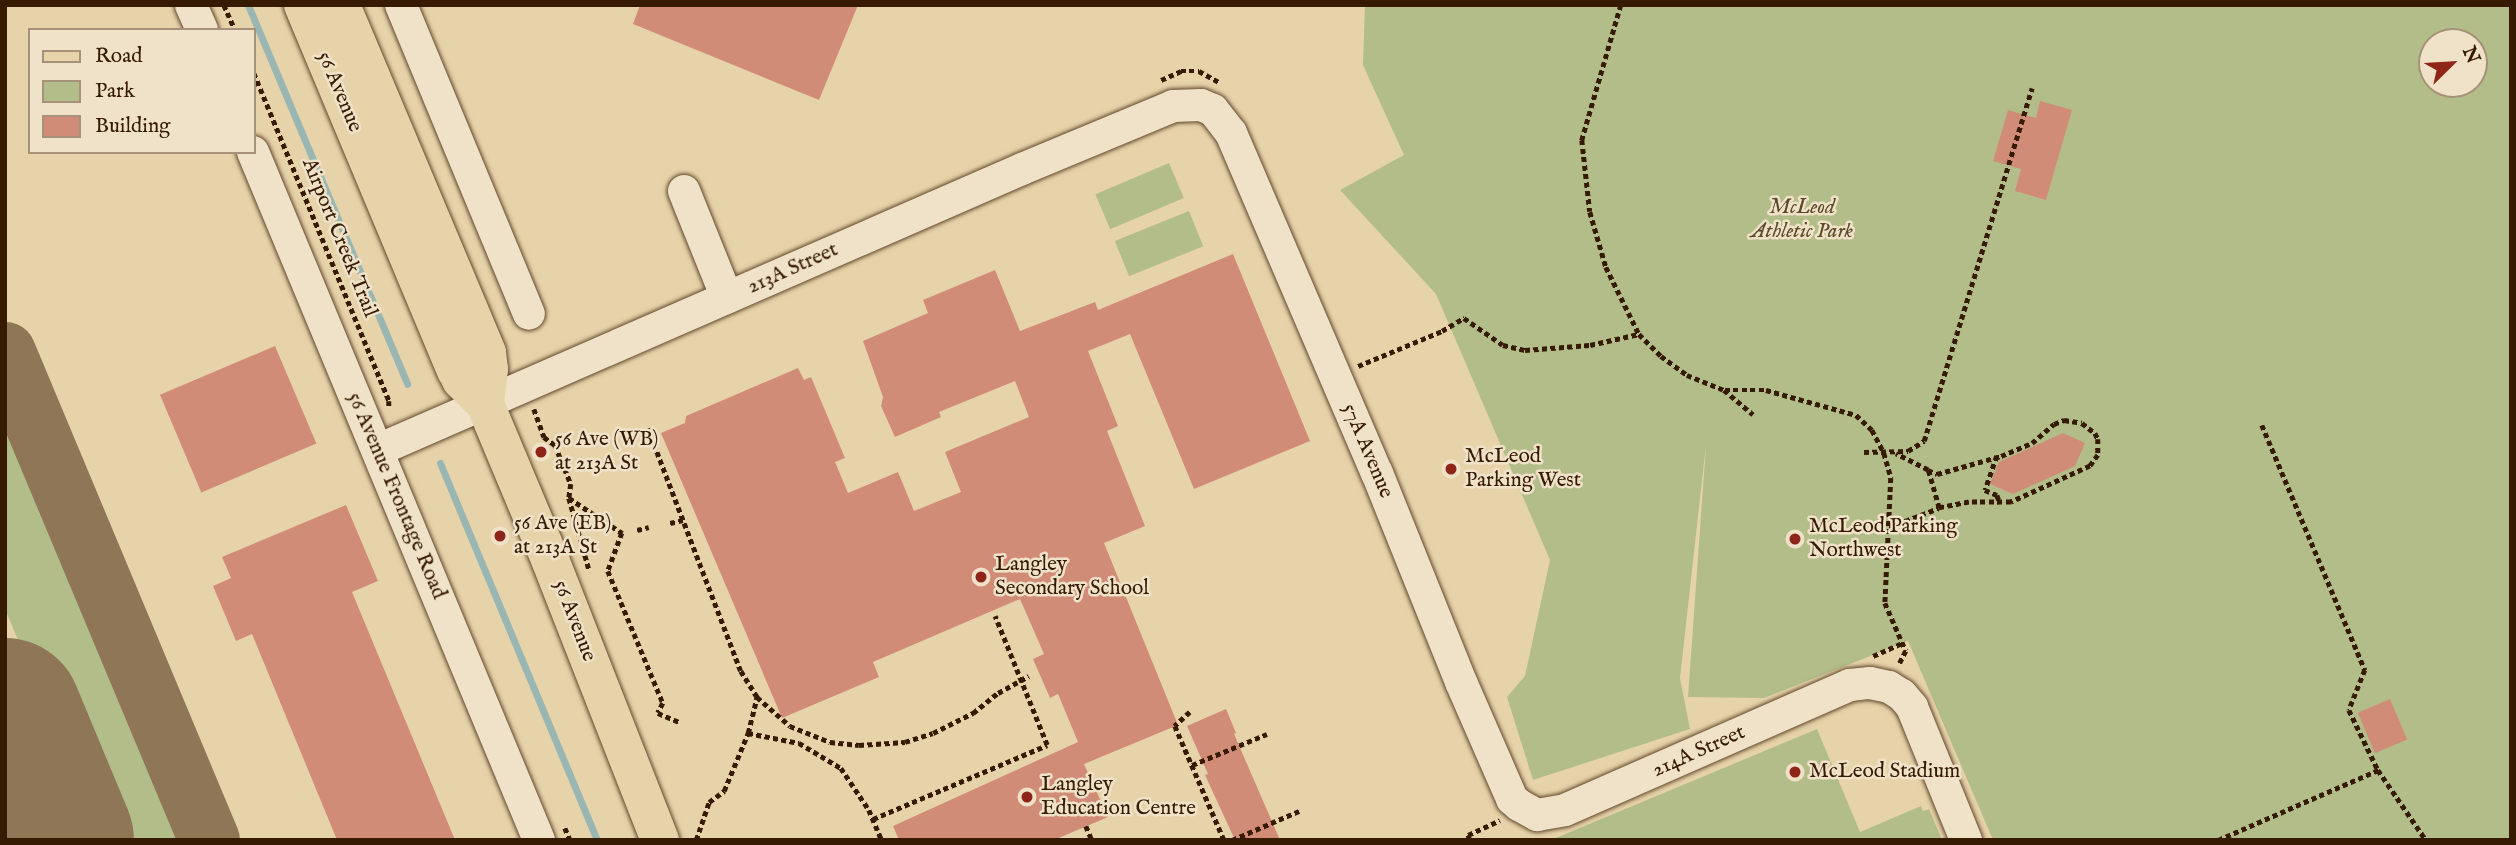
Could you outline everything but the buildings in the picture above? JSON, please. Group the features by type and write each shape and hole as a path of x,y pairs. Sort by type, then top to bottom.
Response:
{"main road":[{"name":"56 Avenue","path":"303,5 456,370 461,380 485,404 551,562 660,840"},
{"name":"56 Avenue","path":"341,5 487,353 489,369 485,404"}],"street":[{"path":"191,5 201,28"},
{"path":"401,5 529,314"},
{"name":"213A Street","path":"378,450 1173,106 1201,104 1218,98"},
{"name":"57A Avenue","path":"1218,98 1508,808"},
{"name":"56 Avenue Frontage Road","path":"254,154 539,840"},
{"path":"684,191 727,298"},
{"name":"214A Street","path":"1508,808 1536,815 1551,815 1850,685 1870,683 1889,687"},
{"path":"1889,687 1902,695 1912,707 1966,840"}],"path":[{"path":"224,5 234,28"},
{"path":"1621,5 1582,140 1583,170 1590,212 1606,267 1639,334 1673,366 1724,390 1753,414"},
{"path":"1160,80 1181,71 1199,71 1218,98"},
{"name":"Airport Creek Trail","path":"256,78 389,401 388,415"},
{"path":"1864,452 1908,451 1924,441 2032,88"},
{"path":"1360,366 1442,331 1464,318 1503,345 1525,350 1590,345 1639,334"},
{"path":"1724,390 1766,390 1856,415 1872,430 1884,453 1891,478 1885,603 1906,651 1889,687"},
{"path":"1889,527 1939,508 1969,502 2011,502 2090,466 2099,447 2090,429 2072,420 2054,424 2032,443 1937,474 1895,453"},
{"path":"2262,425 2365,670 2349,710 2378,770 2426,840"},
{"path":"648,428 741,671 757,697 790,726 824,741 871,744 905,742 933,733 973,713 1029,676"},
{"path":"1997,456 1985,490 1997,495 2000,503"},
{"path":"1928,470 1939,508"},
{"path":"569,498 622,533 608,571 663,702 658,713 679,722"},
{"path":"670,523 683,519"},
{"path":"637,530 649,527"},
{"path":"873,820 1047,745 995,616"},
{"path":"1864,660 1902,643"},
{"path":"696,840 709,802 724,791 748,733 757,697"},
{"path":"1190,712 1175,726 1224,840"},
{"path":"785,739 790,726"},
{"path":"748,733 785,739 818,752 841,768 857,788 882,840"},
{"path":"1192,765 1267,734"},
{"path":"818,752 824,741"},
{"path":"2218,840 2378,770"},
{"path":"1469,840 1468,835 1508,808"},
{"path":"1232,840 1299,811"},
{"path":"1086,826 1092,840"}],"green space":[{"name":"McLeod Athletic Park","path":"1365,5 2511,5 2511,840 1993,840 1908,641 1764,698 1688,697 1706,445 1680,678 1690,729 1533,780 1507,697 1525,676 1550,560 1436,294 1340,190 1404,155 1363,65"},
{"path":"1169,163 1184,198 1110,229 1095,194"},
{"path":"1189,211 1203,246 1129,276 1115,241"},
{"path":"5,383 196,840 102,840 5,609"},
{"name":"McLeod Stadium","path":"1817,729 1860,832 1921,806 1923,811 1929,809 1942,840 1551,840"}],"waterway":[{"path":"248,5 407,384"},
{"path":"440,463 597,840"}],"taxiway":[{"path":"5,352 209,840"}],"runway":[{"path":"5,715 57,840"}],"place":[{"name":"56 Ave (WB) at 213A St","path":"541,452"},
{"name":"McLeod Parking West","path":"1451,469"},
{"name":"56 Ave (EB) at 213A St","path":"500,536"},
{"name":"McLeod Parking Northwest","path":"1795,539"},
{"name":"Langley Secondary School","path":"981,577"},
{"name":"McLeod Stadium","path":"1795,772"},
{"name":"Langley Education Centre","path":"1027,797"}]}
